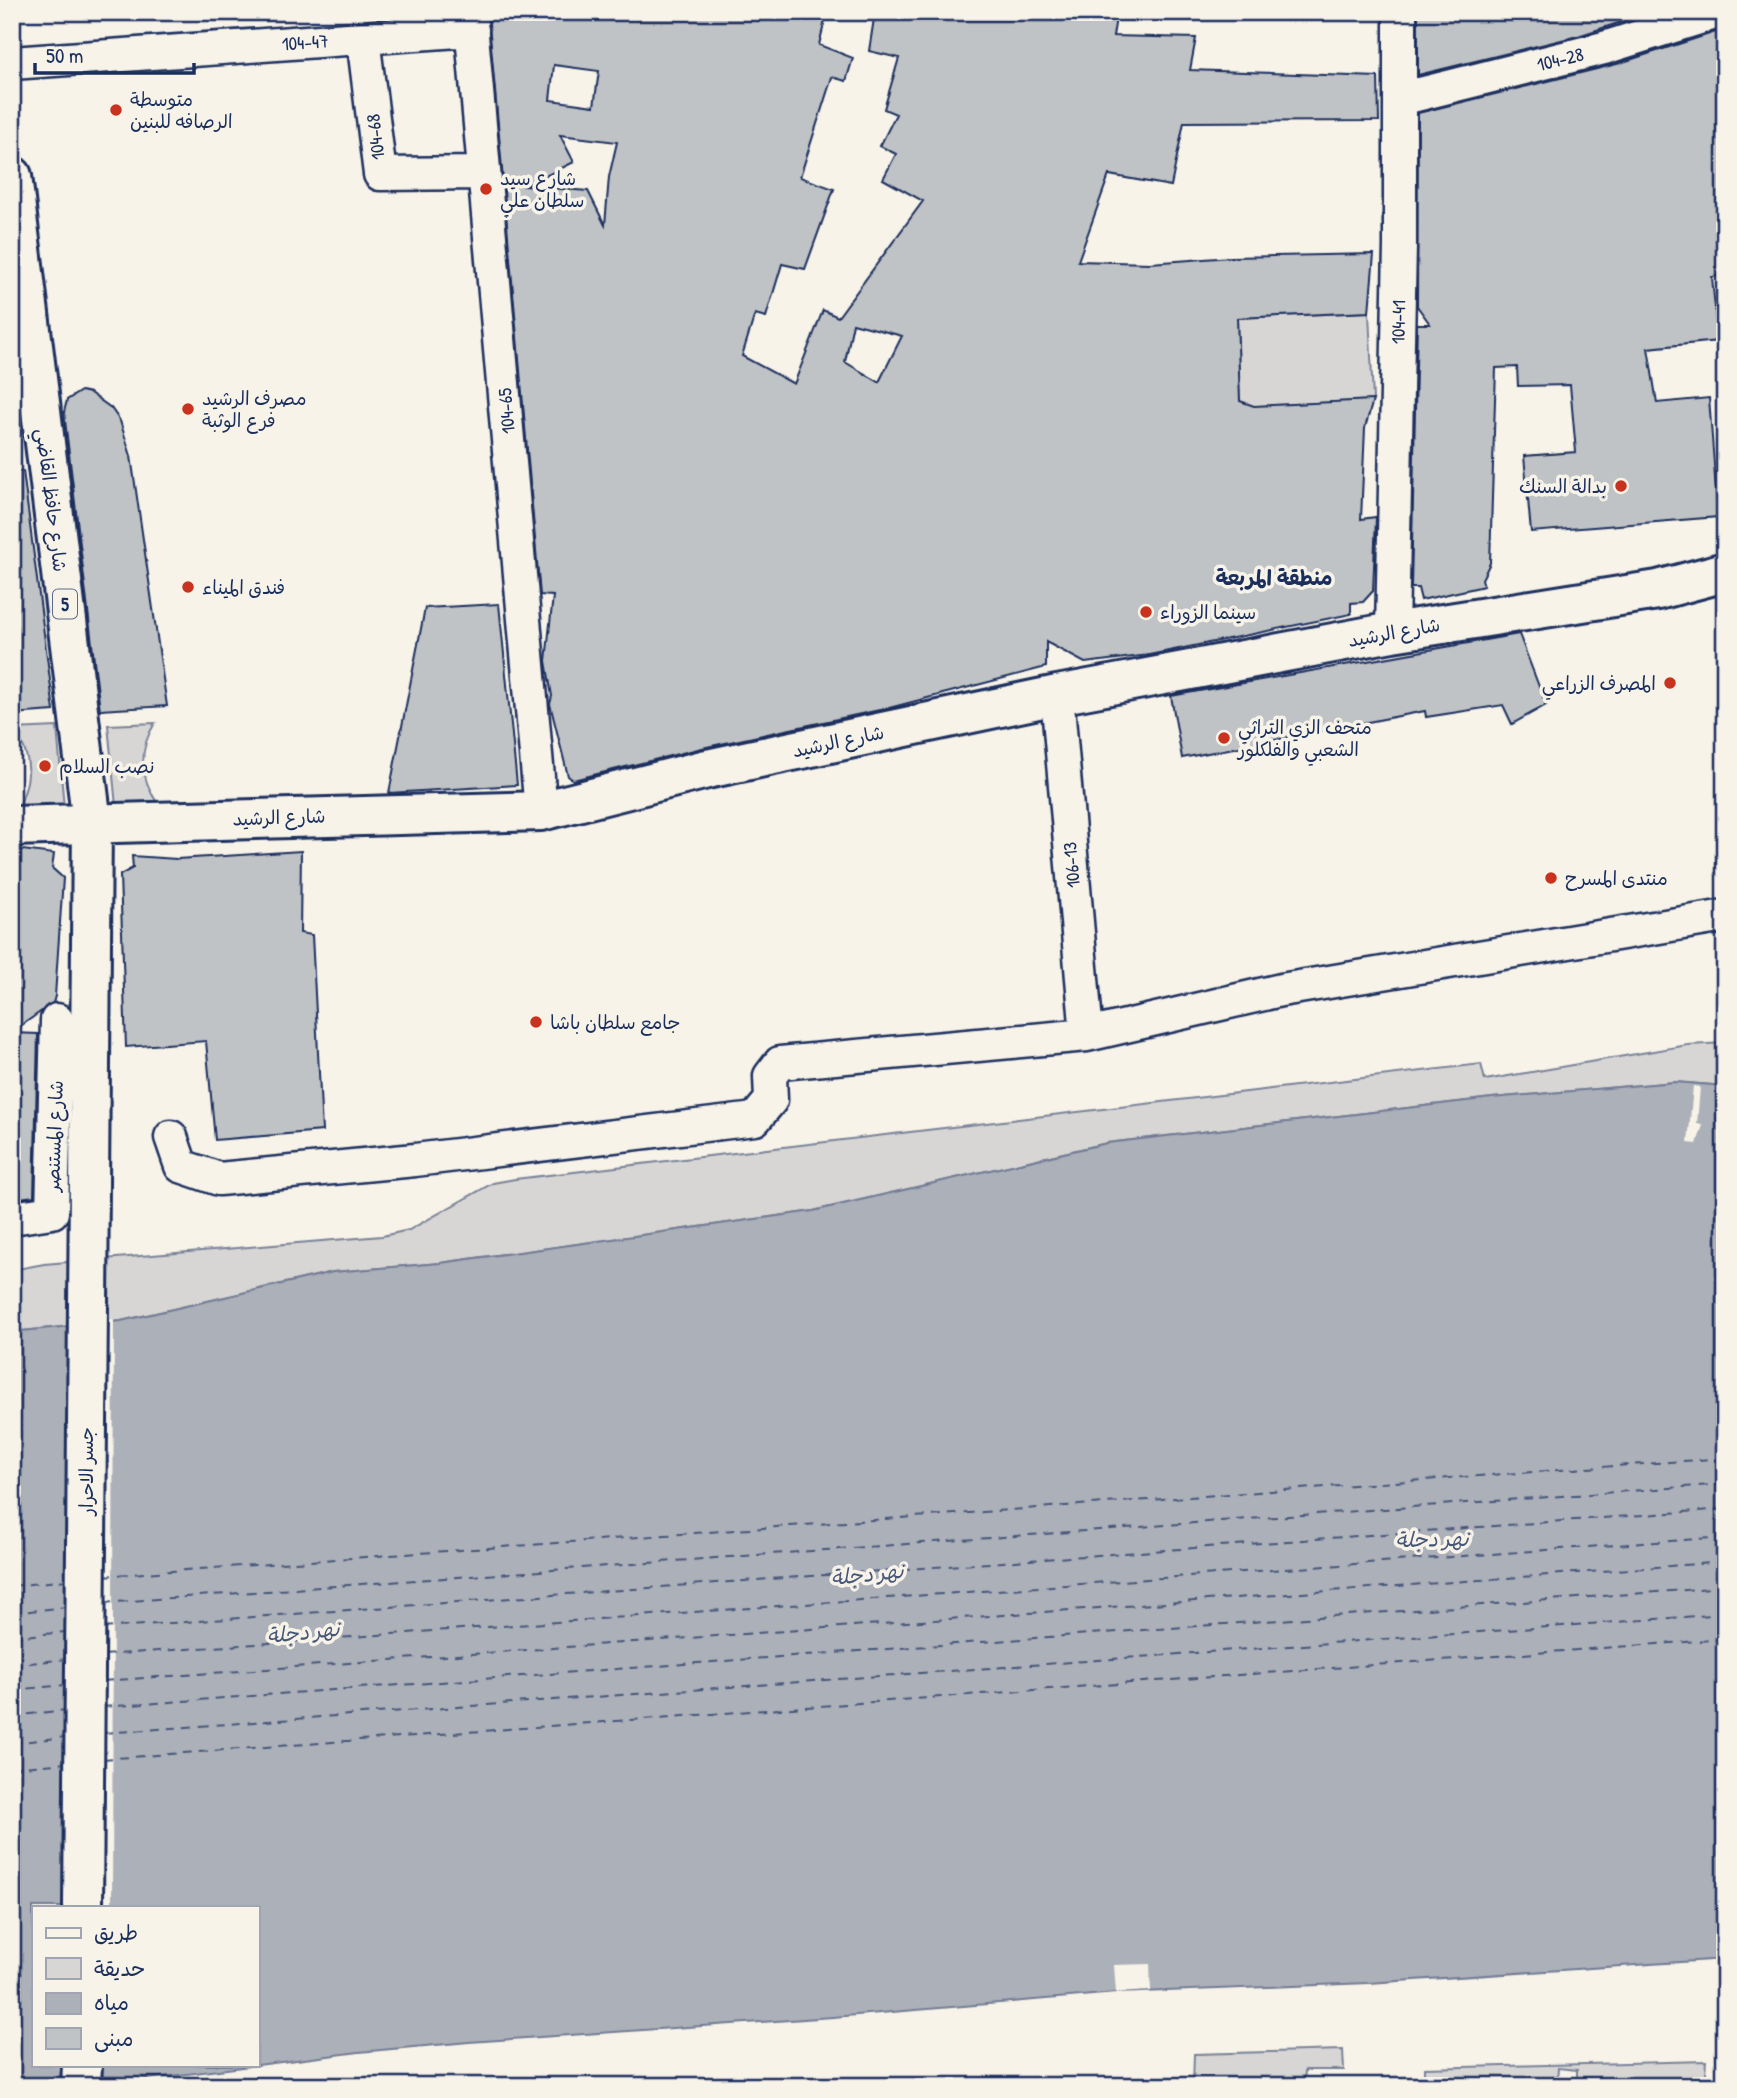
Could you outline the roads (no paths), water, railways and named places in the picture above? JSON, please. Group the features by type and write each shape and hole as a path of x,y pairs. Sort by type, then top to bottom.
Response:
{"main road":[{"name":"شارع حافظ القاضي","path":"12,176 92,823 92,1034"},
{"name":"شارع الرشيد","path":"12,825 541,811 707,769 1057,695 1392,632 1658,590 1720,576"},
{"name":"جسر الاحرار","path":"83,1906 92,1034"},
{"path":"81,2086 82,2066"}],"street":[{"name":"104-41","path":"1392,632 1400,12"},
{"name":"104-28","path":"1400,99 1604,48 1718,12"},
{"name":"104-47","path":"12,62 363,38 471,21"},
{"name":"104-65","path":"471,21 541,811"},
{"name":"104-68","path":"363,38 380,174 484,173"},
{"name":"106-13","path":"1057,695 1087,1035"},
{"path":"171,1137 181,1166 219,1179 415,1160 755,1119 771,1100 770,1076 780,1063 1087,1035 1281,990 1725,916"},
{"name":"شارع المستنصر","path":"12,1218 52,1212 57,1020"}],"water":[{"name":"نهر دجلة","path":"1675,1082 1725,1086 1725,1959 1369,1983 1116,1993 833,2017 469,2042 259,2065 259,1906 32,1906 32,2066 250,2066 140,2080 12,2085 12,1332 121,1321 333,1272 440,1263 813,1211 1107,1143 1492,1098"}],"place":[{"name":"متوسطة الرصافه للبنين","path":"116,110"},
{"name":"شارع سيد سلطان علي","path":"486,189"},
{"name":"مصرف الرشيد فرع الوثبة","path":"188,409"},
{"name":"بدالة السنك","path":"1621,486"},
{"name":"فندق الميناء","path":"188,587"},
{"name":"سينما الزوراء","path":"1146,612"},
{"name":"المصرف الزراعي","path":"1670,683"},
{"name":"متحف الزي التراثي الشعبي والفلكلور","path":"1224,738"},
{"name":"نصب السلام","path":"45,766"},
{"name":"منتدى المسرح","path":"1551,878"},
{"name":"جامع سلطان باشا","path":"536,1022"}],"district":[{"name":"منطقة المربعة","path":"1274,577"}]}
